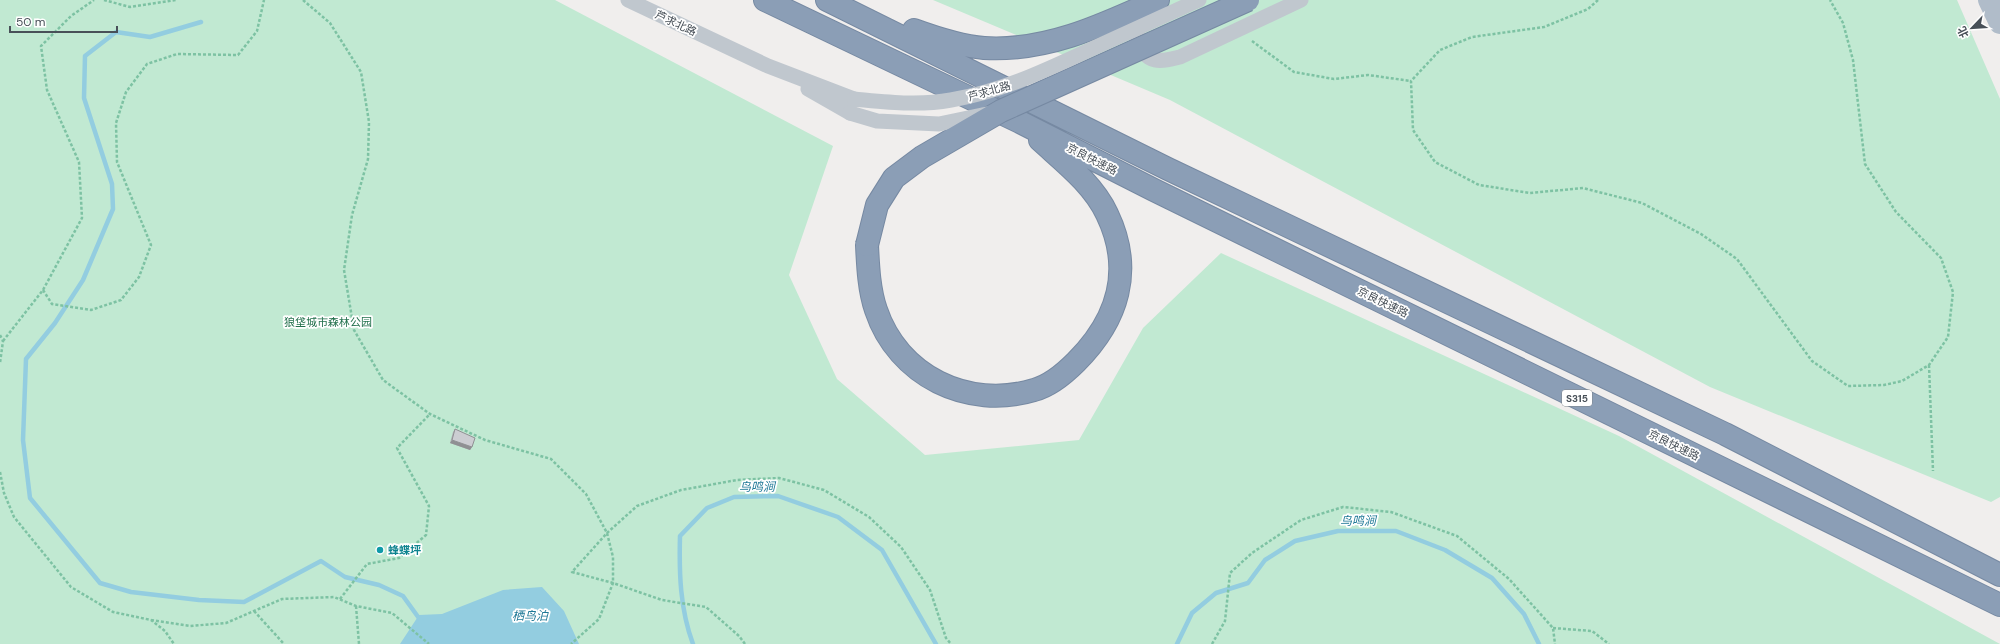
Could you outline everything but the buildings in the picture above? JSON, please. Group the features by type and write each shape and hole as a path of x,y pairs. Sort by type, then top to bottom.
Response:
{"highway":[{"name":"京良快速路","path":"765,0 1020,122 1154,190 2000,605"},
{"path":"827,0 1168,169 1725,434 2000,575"},
{"path":"848,10 948,42 984,48 1020,47 1056,41 1103,26 1158,0"},
{"path":"1020,122 1087,184 1107,213 1117,244 1120,276 1117,301 1107,324 1089,349 1065,372 1035,390 999,397 961,392 926,376 901,357 885,331 874,302 868,273 867,245 877,206 894,178 922,156 1001,111 1248,0"}],"main road":[{"path":"1989,0 2000,23"}],"street":[{"name":"芦求北路","path":"628,0 768,66 854,99 908,104 950,101 977,95 1013,84 1199,0"},
{"path":"1158,0 1146,11 1138,23 1137,38 1144,53 1154,60 1165,61 1180,57 1301,0"},
{"name":"芦求北路","path":"768,66 850,113 877,121 939,124 1001,111"}],"path":[{"path":"0,363 3,341 43,290 82,218 79,162 47,90 41,46 71,16 94,0"},
{"path":"104,0 130,7 176,0"},
{"path":"43,290 52,304 91,310 121,300 139,277 151,245 117,162 116,123 126,92 147,64 177,54 238,55 257,30 264,0"},
{"path":"302,0 330,23 361,72 369,122 368,159 352,215 344,270 354,330 383,380 430,414 485,440 551,459 586,494 607,533 613,557 613,582 599,619 571,644"},
{"path":"1598,0 1588,9 1544,28 1472,37 1440,50 1411,81 1413,130 1435,162 1479,185 1530,193 1583,188 1642,203 1701,234 1737,258 1812,361 1848,386 1884,385 1902,381 1929,365 1948,337 1953,292 1941,258 1896,212 1865,164 1853,60 1843,23 1830,0"},
{"path":"1252,41 1294,72 1334,79 1368,75 1411,81"},
{"path":"0,335 3,341"},
{"path":"1929,365 1933,472"},
{"path":"340,599 367,564 399,558 426,535 429,506 397,448 430,414"},
{"path":"0,472 4,493 14,516 71,587 113,612 190,626 226,623 282,599 334,597 356,606 392,613 429,644"},
{"path":"745,644 739,636 706,607 662,600 613,582 572,572 607,533 637,506 682,490 730,481 779,478 824,490 869,517 901,547 930,590 946,638 951,644"},
{"path":"1212,644 1225,621 1230,573 1252,553 1301,520 1343,506 1391,512 1457,536 1510,579 1553,628 1555,644"},
{"path":"356,606 359,644"},
{"path":"254,611 284,644"},
{"path":"151,620 165,632 174,644"},
{"path":"1553,628 1592,631 1609,644"}],"green space":[{"name":"狼垡城市森林公园","path":"0,0 555,0 833,146 789,275 837,379 925,455 1079,440 1143,328 1221,253 1619,436 2000,644 0,644"},
{"path":"933,0 1957,0 2000,99 2000,497 1991,502 1710,387 1170,100"}],"water":[{"name":"栖鸟泊","path":"542,587 564,611 579,644 400,644 419,615 442,614 503,590"}],"waterway":[{"path":"201,22 150,37 116,32 85,56 84,98 112,184 113,209 83,280 55,323 26,359 23,440 30,498 100,583 131,592 199,600 244,602 321,561 345,577 379,585 403,596 421,621"},
{"name":"鸟鸣涧","path":"693,644 685,618 681,591 680,536 707,508 734,497 778,496 838,517 882,550 936,644"},
{"name":"鸟鸣涧","path":"1177,644 1192,613 1216,593 1248,583 1265,560 1295,541 1338,531 1396,531 1445,550 1492,578 1524,614 1539,644"}],"place":[{"name":"蜂蝶坪","path":"380,550"}]}
